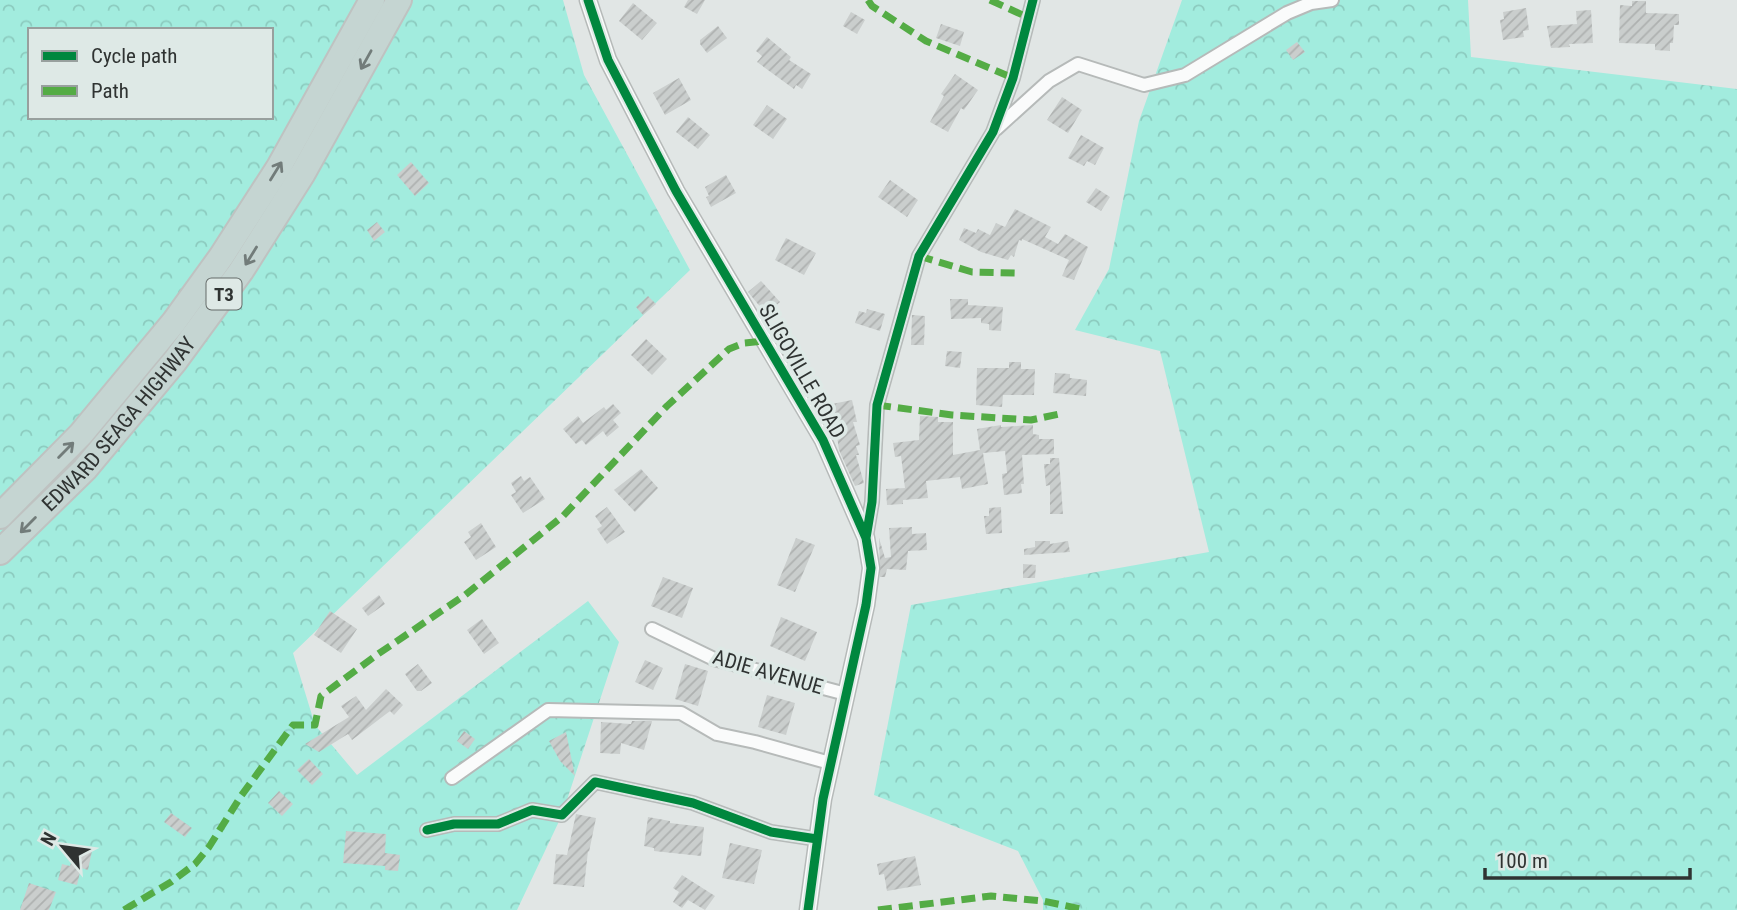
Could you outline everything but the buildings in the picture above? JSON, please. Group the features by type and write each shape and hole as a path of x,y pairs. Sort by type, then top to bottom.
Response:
{"highway":[{"name":"EDWARD SEAGA HIGHWAY","path":"0,516 81,435 174,322 221,257 279,167 372,0"},
{"name":"EDWARD SEAGA HIGHWAY","path":"0,552 85,469 175,361 241,271 303,173 400,0"}],"street":[{"name":"SLIGOVILLE ROAD","path":"589,0 608,60 620,84 676,191 823,440 866,538 871,568 866,605 830,763 808,910"},
{"path":"866,538 872,502 877,405 919,256 993,132 1013,78 1033,0"},
{"path":"993,132 1049,82 1077,64 1144,85 1185,75 1287,13 1311,3 1332,0"},
{"name":"ADIE AVENUE","path":"652,629 713,659 846,694"},
{"path":"452,778 548,709 681,713 717,734 830,763"},
{"path":"427,830 454,824 498,824 532,810 562,814 595,782 693,803 771,832 817,839"}],"green space":[{"path":"0,0 563,0 584,75 690,270 293,653 315,725 357,775 588,601 619,642 562,815 517,910 0,910"},
{"path":"1182,0 1468,0 1471,57 1737,89 1737,910 1043,910 1043,900 1018,851 874,795 911,605 1209,552 1160,351 1075,330 1109,269 1139,121"}],"marked path":[{"path":"868,0 872,6 926,41 1013,78"},
{"path":"990,0 1027,17"},
{"path":"919,256 972,272 1015,273"},
{"path":"124,910 195,864 293,725 315,725 321,696 465,595 563,516 667,406 729,349 744,343 765,341"},
{"path":"877,405 952,415 1031,420 1064,413"},
{"path":"878,910 991,896 1043,901 1086,910"}],"cycle path":[{"path":"588,0 608,60 676,191 823,440 866,538 871,568 866,605 823,799 808,910"},
{"path":"866,538 872,502 877,405 919,256 993,132 1013,78 1033,0"},
{"path":"427,830 454,824 498,824 532,810 562,815 595,782 693,803 771,832 817,839"}]}
